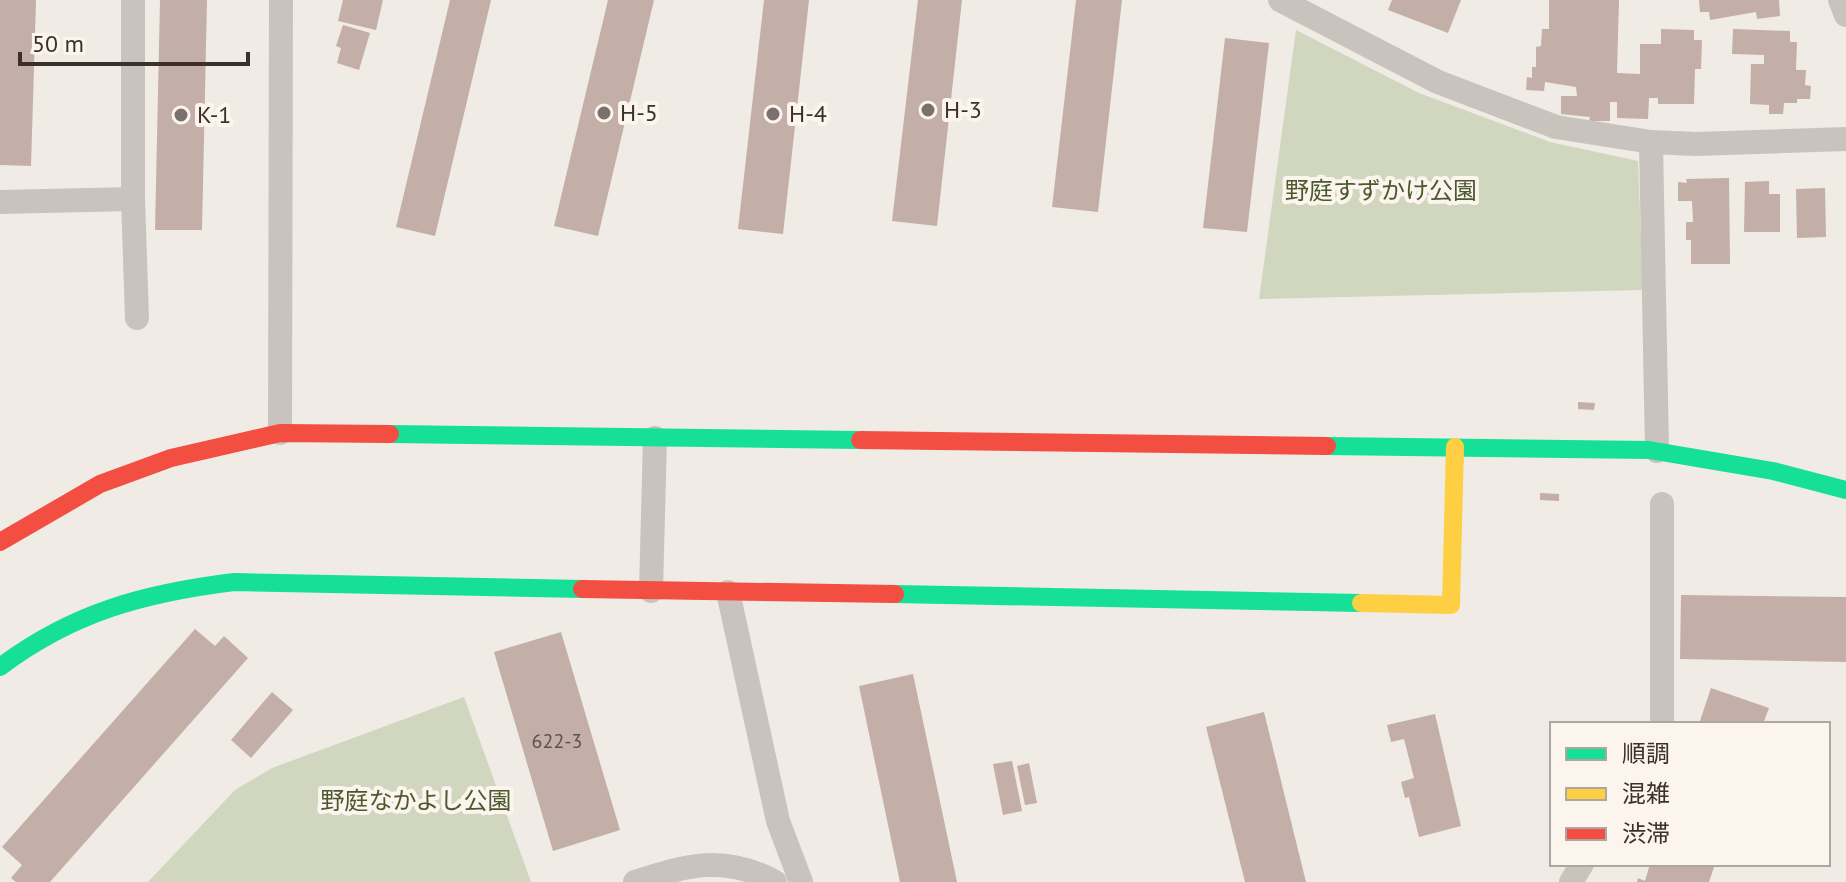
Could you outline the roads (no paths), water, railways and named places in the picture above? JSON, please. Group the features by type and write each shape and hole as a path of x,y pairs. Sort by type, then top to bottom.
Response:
{"street":[{"path":"133,0 133,199 137,318"},
{"path":"280,433 281,0"},
{"path":"1280,0 1457,89 1556,127 1651,142 1696,144 1846,139"},
{"path":"1840,0 1846,15"},
{"path":"1651,142 1657,451"},
{"path":"0,202 133,199"},
{"path":"0,542 89,489 136,469 221,445 280,433 1657,451 1727,460 1804,476 1846,490"},
{"path":"651,591 655,438"},
{"path":"0,667 49,633 120,603 176,588 234,582 1451,605 1455,447"},
{"path":"1662,504 1662,722"},
{"path":"728,592 778,821 801,882"},
{"path":"635,882 694,864 731,864 775,882"}],"place":[{"name":"H-3","path":"928,110"},
{"name":"H-5","path":"604,113"},
{"name":"H-4","path":"773,114"},
{"name":"K-1","path":"181,115"}],"park label":[{"name":"野庭すずかけ公園","path":"1381,191"},
{"name":"野庭なかよし公園","path":"416,801"}]}
